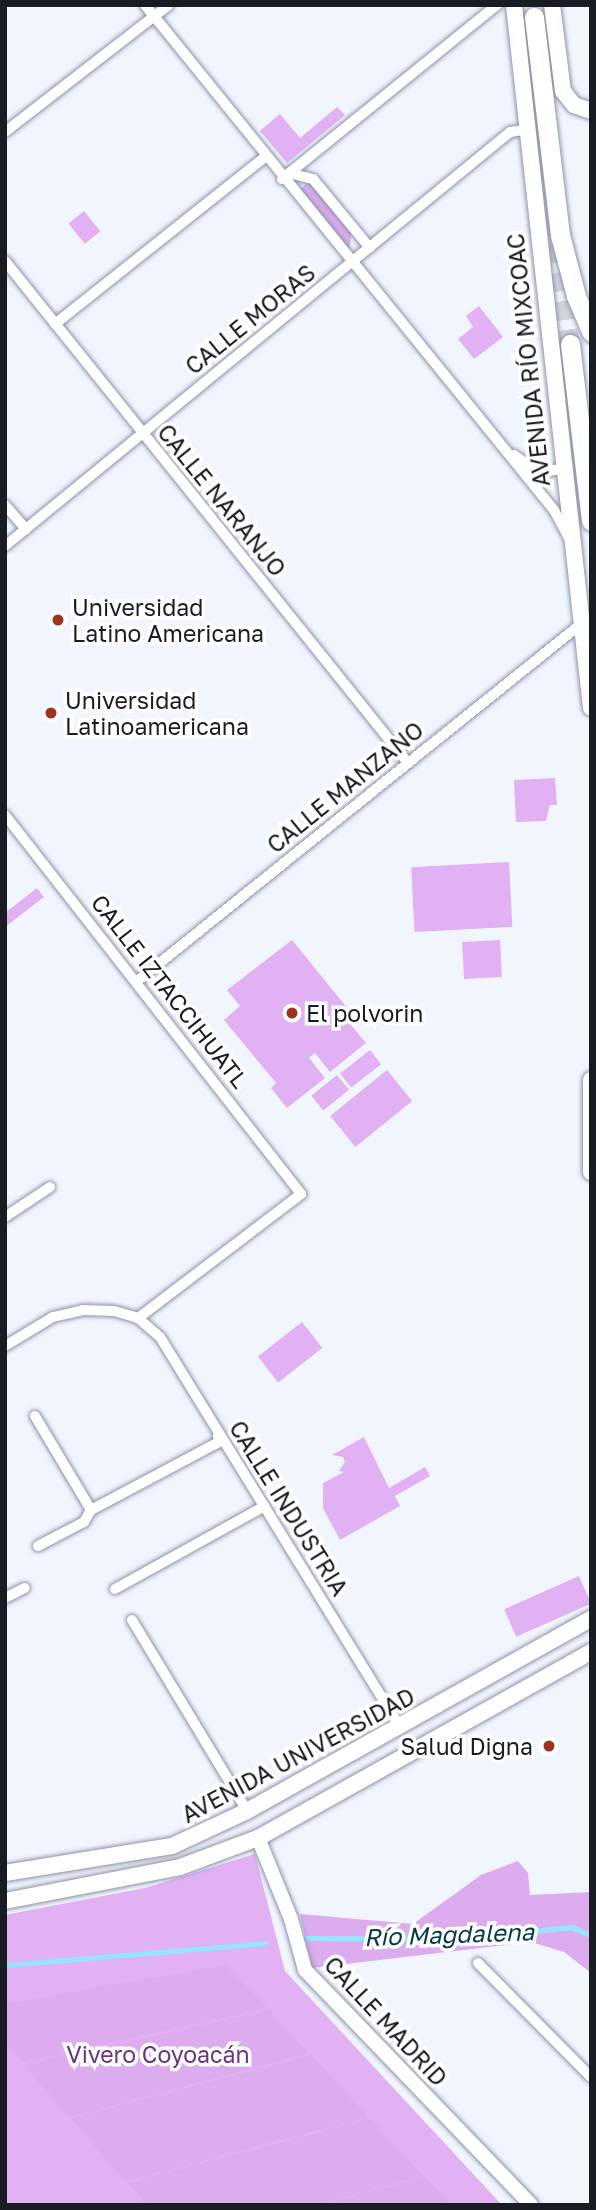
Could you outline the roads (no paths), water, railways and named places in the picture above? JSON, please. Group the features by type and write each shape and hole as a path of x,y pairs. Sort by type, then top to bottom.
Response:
{"highway":[{"path":"534,17 560,234 576,296 591,332"},
{"path":"570,344 591,521"}],"main road":[{"name":"AVENIDA RÍO MIXCOAC","path":"514,5 525,130 591,708"},
{"path":"552,5 562,88 574,105 591,111"},
{"path":"591,1080 591,1172"},
{"name":"AVENIDA UNIVERSIDAD","path":"5,1873 172,1846 247,1811 591,1619"},
{"name":"AVENIDA UNIVERSIDAD","path":"5,1901 180,1867 258,1838 591,1653"}],"street":[{"path":"145,5 264,158 286,176 351,263 554,510 571,542"},
{"path":"5,132 169,5"},
{"path":"286,176 497,5"},
{"name":"CALLE MORAS","path":"5,546 510,132 525,130"},
{"path":"55,324 264,158"},
{"path":"286,176 313,179 370,248"},
{"name":"CALLE NARANJO","path":"5,261 408,763"},
{"path":"501,445 538,472 563,469"},
{"path":"5,505 26,529"},
{"name":"CALLE MANZANO","path":"136,982 581,624"},
{"name":"CALLE IZTACCIHUATL","path":"5,815 301,1194 138,1318"},
{"path":"5,1217 50,1187"},
{"path":"5,1346 53,1317 83,1310 114,1311 138,1318"},
{"name":"CALLE INDUSTRIA","path":"138,1318 160,1337 218,1436 265,1506 399,1727"},
{"path":"35,1416 91,1510"},
{"path":"38,1546 84,1522 91,1510 221,1441 218,1436"},
{"path":"115,1589 265,1506"},
{"path":"5,1598 25,1588"},
{"path":"132,1620 247,1811"},
{"name":"CALLE MADRID","path":"258,1838 291,1919 305,1970 531,2205"},
{"path":"478,1963 591,2077"}],"waterway":[{"name":"Río Magdalena","path":"306,1938 452,1939 572,1927 591,1935"},
{"name":"Río Magdalena","path":"5,1965 265,1943"}],"tunnel":[{"path":"556,243 570,344"}],"place":[{"name":"Universidad Latino Americana","path":"58,620"},
{"name":"Universidad Latinoamericana","path":"51,713"},
{"name":"El polvorin","path":"292,1013"},
{"name":"Salud Digna","path":"549,1746"}],"park label":[{"name":"Vivero Coyoacán","path":"158,2054"}]}
